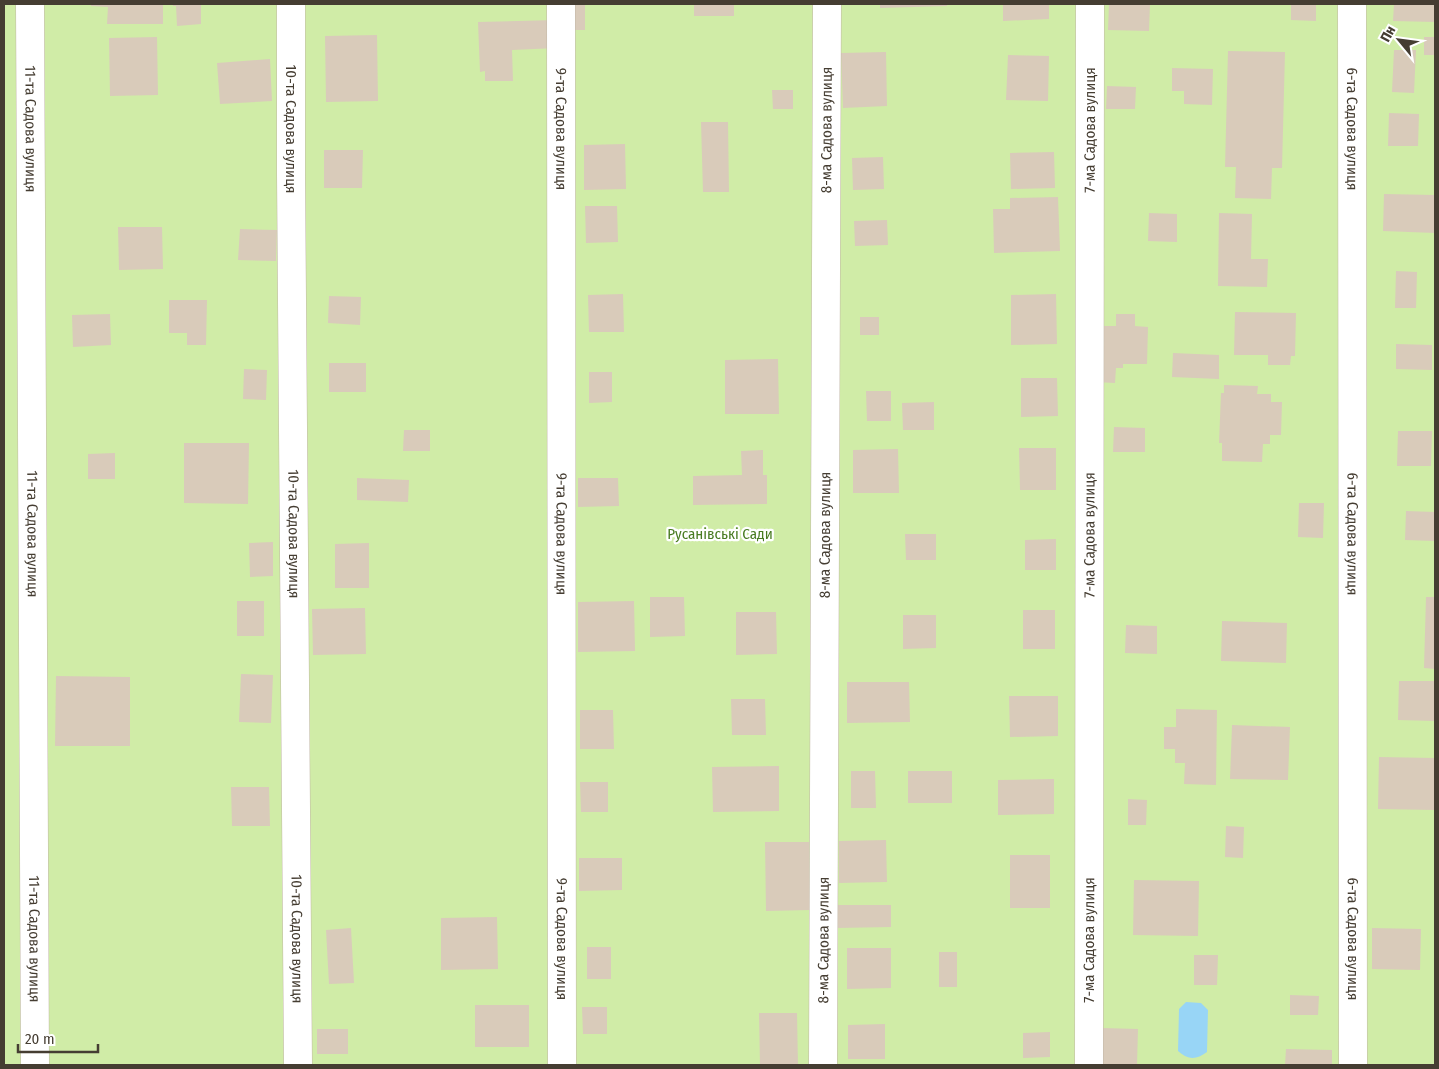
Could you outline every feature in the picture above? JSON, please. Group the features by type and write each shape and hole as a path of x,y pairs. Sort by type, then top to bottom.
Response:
{"street":[{"name":"11-та Садова вулиця","path":"30,4 35,1065"},
{"name":"10-та Садова вулиця","path":"291,4 298,1065"},
{"name":"9-та Садова вулиця","path":"561,4 562,1065"},
{"name":"8-ма Садова вулиця","path":"823,1065 827,4"},
{"name":"7-ма Садова вулиця","path":"1089,1065 1090,4"},
{"name":"6-та Садова вулиця","path":"1352,4 1353,1065"}],"green space":[{"name":"Русанівські Сади","path":"4,4 1435,4 1435,1065 4,1065"}],"water":[{"path":"1186,1002 1201,1003 1208,1010 1207,1052 1196,1058 1185,1056 1178,1051 1179,1009"}],"building":[{"path":"91,4 163,4 163,24 107,24 108,7 91,6"},
{"path":"173,4 201,4 201,24 177,26 176,6 173,6"},
{"path":"563,4 585,4 585,30 564,30"},
{"path":"694,4 734,4 734,16 694,16"},
{"path":"880,4 947,4 947,6 880,8"},
{"path":"1003,4 1052,5 1049,5 1049,19 1003,21"},
{"path":"1109,4 1150,4 1149,31 1108,30"},
{"path":"1291,4 1316,4 1316,21 1291,20"},
{"path":"1394,4 1435,4 1435,22 1393,21"},
{"path":"556,20 557,48 512,50 513,81 485,81 485,71 480,72 478,22"},
{"path":"377,35 378,101 326,102 325,36"},
{"path":"157,37 158,95 110,96 109,38"},
{"path":"1424,37 1435,37 1435,55 1424,55"},
{"path":"1394,50 1416,50 1414,93 1392,92"},
{"path":"1228,51 1285,52 1282,168 1272,168 1271,199 1235,198 1236,167 1225,167"},
{"path":"886,52 887,106 843,108 841,53"},
{"path":"1008,55 1049,56 1048,101 1006,100"},
{"path":"270,59 272,101 220,104 217,63"},
{"path":"1172,68 1213,69 1212,105 1184,104 1184,91 1172,91"},
{"path":"1107,86 1136,87 1135,109 1106,109"},
{"path":"772,90 793,90 793,109 773,109"},
{"path":"1389,113 1419,114 1418,146 1388,146"},
{"path":"701,122 728,122 729,192 703,192"},
{"path":"625,144 626,189 584,190 584,145"},
{"path":"324,150 363,150 362,188 324,188"},
{"path":"1054,152 1055,188 1011,189 1010,153"},
{"path":"883,157 884,189 853,190 852,158"},
{"path":"1384,194 1435,195 1435,233 1383,231"},
{"path":"1058,197 1060,251 994,253 993,209 1010,209 1010,198"},
{"path":"585,206 617,206 618,242 586,243"},
{"path":"1149,213 1177,214 1177,242 1148,241"},
{"path":"1219,213 1252,214 1251,259 1268,259 1267,287 1218,286"},
{"path":"887,220 888,245 855,246 854,221"},
{"path":"118,227 162,227 163,269 119,270"},
{"path":"240,229 277,230 276,261 238,260"},
{"path":"1396,271 1417,272 1416,308 1395,308"},
{"path":"623,294 624,332 589,332 588,295"},
{"path":"1056,294 1057,344 1011,345 1011,295"},
{"path":"329,296 361,297 360,325 328,323"},
{"path":"169,300 207,300 206,345 187,345 187,333 169,333"},
{"path":"1235,312 1296,313 1295,356 1291,356 1290,365 1268,365 1268,355 1234,355"},
{"path":"110,314 111,345 73,347 72,315"},
{"path":"1116,314 1135,314 1135,326 1148,327 1147,364 1123,364 1123,368 1116,368 1115,383 1095,382 1100,326 1116,326"},
{"path":"860,317 879,317 879,335 860,335"},
{"path":"1396,344 1432,345 1432,370 1396,369"},
{"path":"1173,353 1219,355 1219,379 1172,377"},
{"path":"778,359 779,414 725,414 725,360"},
{"path":"329,363 366,363 366,392 329,392"},
{"path":"244,369 267,370 266,400 243,399"},
{"path":"589,372 612,372 612,402 589,403"},
{"path":"1021,378 1057,378 1058,416 1021,417"},
{"path":"1224,385 1258,386 1257,394 1271,394 1271,402 1282,402 1281,435 1270,435 1270,444 1263,444 1262,462 1222,461 1222,443 1219,443 1221,393 1224,393"},
{"path":"866,391 891,391 891,421 867,421"},
{"path":"934,402 934,430 903,430 902,403"},
{"path":"1114,427 1145,428 1145,452 1113,452"},
{"path":"404,430 430,430 430,451 403,451"},
{"path":"1398,431 1432,431 1431,466 1397,466"},
{"path":"184,443 249,443 248,504 184,503"},
{"path":"1019,448 1056,448 1056,490 1020,490"},
{"path":"898,449 899,493 853,493 853,450"},
{"path":"763,450 763,475 767,475 767,504 693,505 693,476 742,475 741,451"},
{"path":"115,453 115,479 88,479 88,454"},
{"path":"357,478 409,480 408,502 357,500"},
{"path":"578,478 618,478 619,506 578,507"},
{"path":"1299,503 1324,503 1323,538 1298,537"},
{"path":"1406,511 1435,512 1435,541 1405,540"},
{"path":"905,534 936,534 936,560 906,560"},
{"path":"1056,539 1056,570 1025,570 1025,540"},
{"path":"273,542 273,576 250,577 249,543"},
{"path":"369,543 369,588 335,588 335,544"},
{"path":"650,597 684,597 685,636 650,637"},
{"path":"1426,597 1435,597 1435,669 1424,668"},
{"path":"237,601 264,601 264,636 237,636"},
{"path":"634,601 635,651 578,652 578,602"},
{"path":"365,608 366,654 313,655 312,609"},
{"path":"1023,610 1055,610 1055,649 1023,649"},
{"path":"736,612 776,612 777,654 736,655"},
{"path":"903,615 936,615 936,648 903,649"},
{"path":"1222,621 1287,623 1286,663 1221,661"},
{"path":"1126,625 1157,626 1157,654 1125,653"},
{"path":"241,674 273,675 271,723 239,722"},
{"path":"56,676 130,677 130,746 55,746"},
{"path":"1399,681 1435,681 1435,721 1398,720"},
{"path":"847,682 909,682 910,722 847,723"},
{"path":"1009,696 1058,696 1058,736 1010,737"},
{"path":"731,699 765,699 766,735 732,735"},
{"path":"1176,709 1217,710 1216,785 1184,784 1185,763 1175,763 1175,749 1164,749 1164,727 1176,727"},
{"path":"580,710 613,710 614,749 580,749"},
{"path":"1232,725 1290,727 1288,780 1230,779"},
{"path":"1379,757 1435,758 1435,810 1378,809"},
{"path":"779,766 779,811 713,812 712,767"},
{"path":"851,771 875,771 876,808 851,808"},
{"path":"908,771 952,771 952,803 908,803"},
{"path":"1054,779 1054,814 998,815 998,780"},
{"path":"580,782 608,782 608,812 581,812"},
{"path":"231,787 269,787 270,826 232,826"},
{"path":"1128,799 1147,800 1146,825 1128,825"},
{"path":"1226,826 1244,827 1243,858 1225,857"},
{"path":"886,840 887,882 839,883 839,841"},
{"path":"765,842 809,842 810,910 766,911"},
{"path":"1010,855 1050,855 1050,908 1010,908"},
{"path":"579,858 622,858 622,890 579,891"},
{"path":"1134,880 1199,881 1198,936 1133,935"},
{"path":"837,905 891,905 891,927 836,928"},
{"path":"497,917 498,969 441,970 441,918"},
{"path":"351,928 354,983 329,984 326,930"},
{"path":"1372,928 1421,929 1420,970 1372,969"},
{"path":"587,947 611,947 611,979 587,979"},
{"path":"847,948 891,948 891,988 847,989"},
{"path":"939,952 957,952 957,987 939,987"},
{"path":"1194,955 1218,955 1217,985 1194,985"},
{"path":"1290,995 1319,996 1318,1015 1290,1015"},
{"path":"475,1005 529,1005 529,1047 475,1047"},
{"path":"582,1007 607,1007 607,1034 583,1034"},
{"path":"759,1013 797,1013 798,1065 760,1065"},
{"path":"885,1024 885,1059 848,1059 848,1025"},
{"path":"1102,1028 1138,1029 1137,1065 1101,1065"},
{"path":"317,1029 348,1029 348,1054 317,1054"},
{"path":"1050,1032 1050,1057 1023,1058 1023,1033"},
{"path":"1286,1049 1332,1050 1332,1065 1285,1065"}]}
